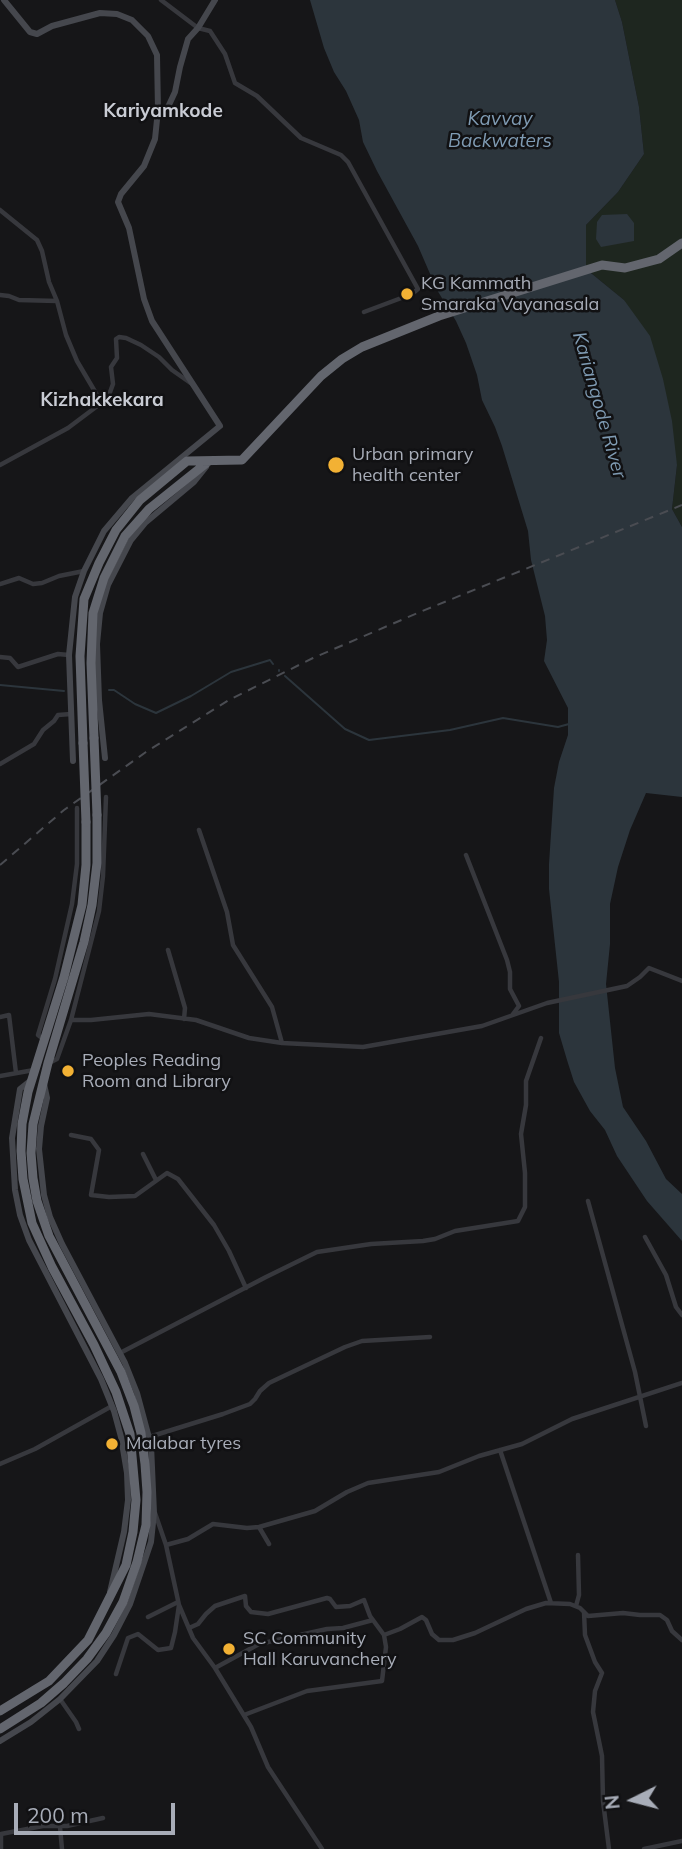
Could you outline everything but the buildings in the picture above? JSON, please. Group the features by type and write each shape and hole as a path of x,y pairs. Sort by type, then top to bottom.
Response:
{"highway":[{"path":"0,1711 49,1681 88,1640 126,1565 136,1500 130,1434 111,1380 32,1223 23,1180 21,1151 22,1124 33,1075 64,977 82,905 86,822 79,656 85,599 99,563 116,530 140,500 187,461 242,460 321,376 362,347 439,316 602,265 625,268 659,259 682,243"},
{"path":"0,1729 41,1703 64,1683 87,1659 106,1633 123,1602 146,1525 145,1464 134,1406 121,1373 48,1236 37,1202 31,1153 33,1124 48,1063 84,942 97,863 91,663 93,613 104,578 125,536 149,509 210,460"},
{"path":"43,1040 48,1063"}],"street":[{"path":"4,0 30,32 37,34 52,26 100,13 117,14 132,20 148,36 157,55 158,110 155,139 144,166 121,194 118,202 129,228 144,299 152,321 220,426 132,498 104,531 84,572 75,597 69,655 73,761"},
{"path":"161,0 198,28 210,32 225,54 235,83 257,96 301,138 341,155 348,162 418,289 412,294 364,312"},
{"path":"158,110 169,107 188,38 198,28 215,0"},
{"path":"0,210 37,240 43,251 66,335 89,383 104,401"},
{"path":"0,295 19,300 57,301"},
{"path":"0,465 68,428 104,401 113,384 111,367 117,358 116,339 119,337 141,345 192,385"},
{"path":"105,758 97,644 100,613 108,585 131,540 145,523 194,482 210,460"},
{"path":"0,584 19,578 33,584 42,583 60,576 84,572"},
{"path":"0,657 10,658 18,667 58,654 69,655"},
{"path":"0,764 34,744 58,715 71,714"},
{"path":"48,1063 57,1059 71,1020 99,911 106,797"},
{"path":"43,1040 38,1035 58,968 72,904 77,864 77,808"},
{"path":"199,830 227,912 233,945 272,1007 282,1043"},
{"path":"466,855 507,960 510,989 519,1006 512,1015"},
{"path":"168,950 185,1008 184,1019"},
{"path":"71,1020 149,1014 196,1020 249,1038 282,1043 363,1047 482,1026 547,1003 627,986 649,968 682,981"},
{"path":"0,1017 9,1015 16,1073"},
{"path":"120,1353 317,1252 371,1244 423,1241 455,1231 518,1221 525,1207 521,1134 526,1105 526,1081 541,1038"},
{"path":"0,1076 16,1073 33,1075"},
{"path":"33,1075 20,1089 12,1138 15,1190 20,1215 35,1251 101,1379 121,1437 127,1473 128,1500 124,1532 108,1601"},
{"path":"0,1741 31,1722 60,1699 97,1661 131,1604 151,1542 154,1509 149,1437 137,1393 120,1353 62,1244 44,1195 40,1149 41,1126 47,1098 43,1083"},
{"path":"71,1135 91,1139 99,1150 91,1195 135,1196 167,1173 178,1179 214,1225 246,1288"},
{"path":"143,1154 156,1180"},
{"path":"589,1200 635,1372 646,1426"},
{"path":"645,1237 666,1275 676,1307 682,1315"},
{"path":"149,1437 250,1404 269,1383 362,1341 430,1337"},
{"path":"166,1545 187,1539 212,1524 259,1527 315,1511 368,1483 439,1472 522,1444 572,1419 682,1384"},
{"path":"0,1464 35,1449 112,1406"},
{"path":"500,1450 551,1603"},
{"path":"154,1509 166,1545 178,1603 193,1638 244,1715 268,1767 322,1849"},
{"path":"259,1527 269,1544"},
{"path":"576,1606 579,1595 578,1555"},
{"path":"189,1628 198,1624 215,1606 245,1596 246,1606 251,1612 268,1614 327,1598 330,1598 336,1607 350,1606 364,1600 370,1616 384,1635 386,1647 382,1681 307,1691 244,1715"},
{"path":"148,1617 178,1603"},
{"path":"116,1674 128,1638 138,1634 158,1650 171,1648 178,1603"},
{"path":"384,1635 422,1617 439,1640 453,1640 527,1609 551,1603 576,1606 588,1616 623,1613 660,1615 682,1640"},
{"path":"584,1612 585,1635 594,1662 602,1673 595,1691 593,1712 602,1756 603,1801 609,1849"},
{"path":"215,1668 260,1644 327,1629 344,1629 374,1619"},
{"path":"60,1699 79,1729"},
{"path":"1,1849 1,1834 43,1826 60,1827 103,1818"},
{"path":"60,1827 62,1849"},
{"path":"644,1849 682,1841"}],"shaded area":[{"path":"615,0 682,0 682,527 672,509 677,465 624,300 586,269 586,225 618,192 644,154 639,107"}],"water":[{"name":"Kavvay Backwaters","path":"310,0 615,0 622,22 639,107 644,154 618,192 586,225 586,269 624,300 650,336 672,421 677,465 672,509 682,527 682,797 646,793 630,830 610,904 606,984 615,1068 623,1107 646,1141 666,1179 682,1194 682,1241 647,1201 617,1156 605,1130 590,1111 574,1082 567,1060 559,1033 559,982 549,889 549,864 554,788 568,735 568,708 544,661 547,640 545,616 531,560 528,531 502,446 482,400 466,343 363,142 359,120 324,48"},
{"path":"627,214 634,223 634,241 601,247 596,239 597,222 602,215"}],"waterway":[{"path":"109,690 114,690 135,704 156,713 231,672 270,660 273,664"},
{"path":"285,676 345,729 369,740 450,730 503,718 558,727 569,724"},
{"path":"0,685 64,691"}],"railway":[{"path":"0,865 64,810 146,752 229,700 313,658 682,505"}],"place":[{"name":"KG Kammath Smaraka Vayanasala","path":"407,294"},
{"name":"Urban primary health center","path":"336,465"},
{"name":"Peoples Reading Room and Library","path":"68,1071"},
{"name":"Malabar tyres","path":"112,1444"},
{"name":"SC Community Hall Karuvanchery","path":"229,1649"}],"district":[{"name":"Kariyamkode","path":"163,111"},
{"name":"Kizhakkekara","path":"102,400"}],"water label":[{"name":"Kariangode River","path":"599,405"}]}
